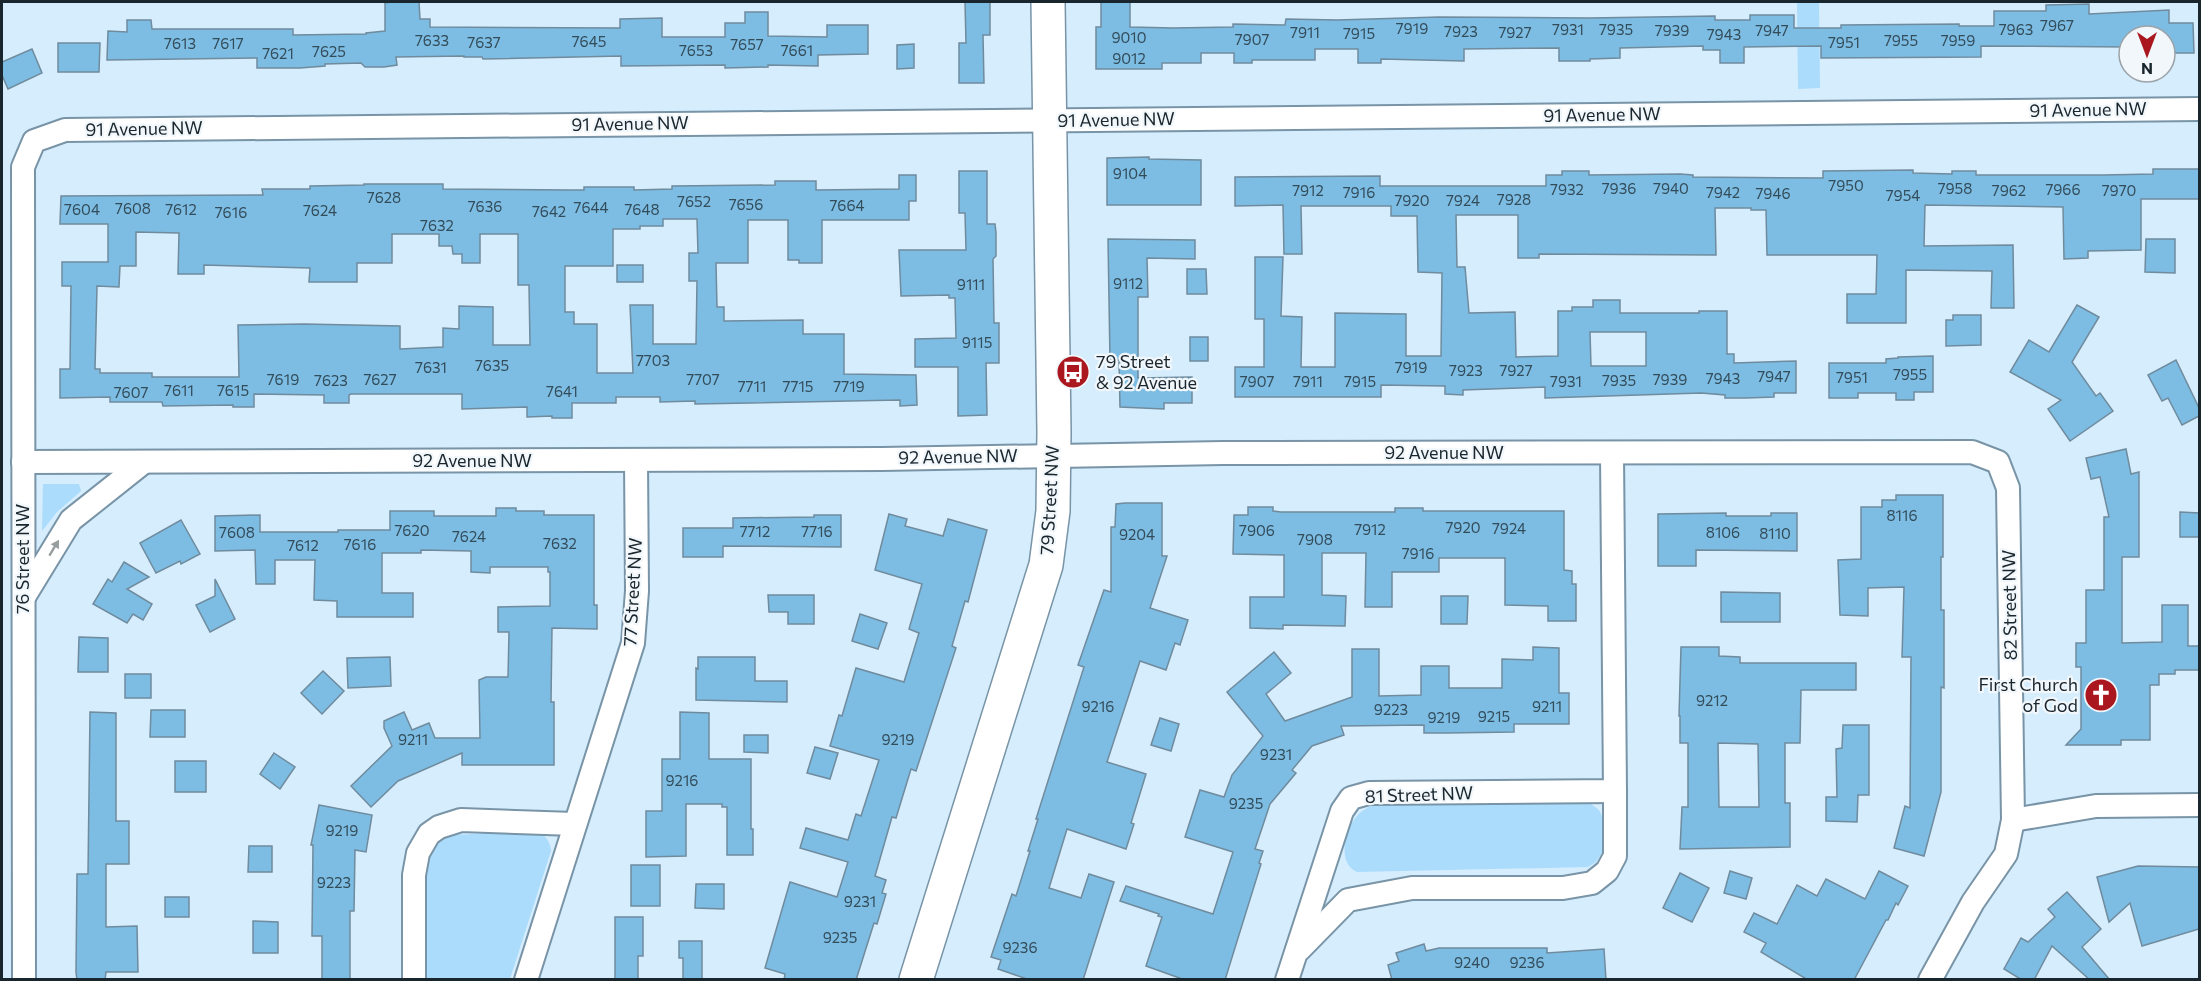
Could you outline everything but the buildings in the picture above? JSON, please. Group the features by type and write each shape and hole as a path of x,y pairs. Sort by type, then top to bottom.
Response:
{"street":[{"name":"79 Street NW","path":"916,980 1046,565 1053,512 1051,120 1048,2"},
{"name":"91 Avenue NW","path":"34,141 65,130 2199,109"},
{"name":"76 Street NW","path":"24,980 23,167 34,141"},
{"name":"92 Avenue NW","path":"23,462 882,459 1223,453 1612,454 1810,450 1972,452 1998,462"},
{"name":"81 Street NW","path":"1296,953 1348,900 1412,888 1563,888 1592,883 1607,871 1615,856 1616,847 1612,454"},
{"name":"77 Street NW","path":"526,980 633,643 637,591 636,460"},
{"path":"24,598 71,520 144,462"},
{"name":"82 Street NW","path":"1930,980 1973,902 2006,854 2013,820 2008,488 1998,462"},
{"name":"81 Street NW","path":"1287,980 1342,811 1351,798 1369,793 1616,791"},
{"path":"2013,820 2096,806 2199,805"},
{"path":"414,980 414,875 418,853 429,834 439,827 461,820 574,824"}],"shaded area":[{"path":"1797,2 1819,2 1820,88 1798,89"},
{"path":"43,484 79,484 81,491 57,512 42,531"},
{"path":"1587,801 1599,810 1602,816 1602,853 1596,862 1588,867 1357,872 1347,862 1345,854 1346,837 1352,822 1360,813 1373,805"},
{"path":"534,832 546,838 551,851 510,979 427,980 427,858 431,847 447,835"}],"place":[{"name":"79 Street & 92 Avenue","path":"1073,372"},
{"name":"First Church of God","path":"2101,695"}]}
